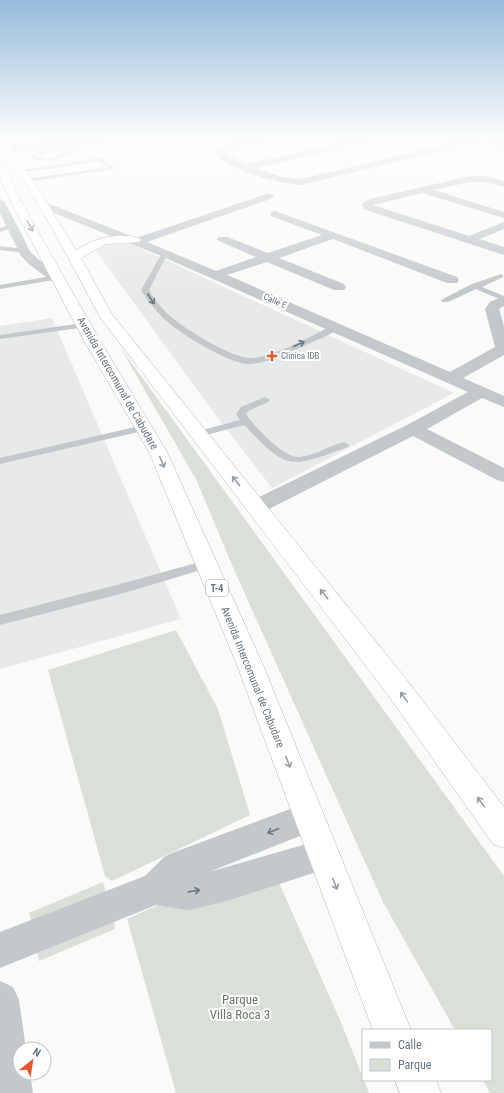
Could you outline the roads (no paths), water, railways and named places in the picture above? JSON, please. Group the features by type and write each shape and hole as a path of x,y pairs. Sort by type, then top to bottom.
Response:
{"highway":[{"name":"Avenida Intercomunal de Cabudare","path":"19,191 57,278 158,452 250,665 392,1029"},
{"path":"29,191 43,205 72,252 105,314 397,687 504,833"},
{"path":"72,252 94,238 100,231 100,227"},
{"path":"72,252 106,240 136,241"},
{"path":"415,1081 421,1093"}],"street":[{"path":"11,191 12,226 24,251 34,262 57,278"},
{"path":"418,191 367,204 368,207 373,209 504,252"},
{"path":"425,191 504,215"},
{"path":"136,241 269,196"},
{"name":"Calle E","path":"43,205 165,253 504,402"},
{"path":"275,214 452,280"},
{"path":"469,240 504,225"},
{"path":"216,275 333,235"},
{"path":"223,239 339,287"},
{"path":"451,378 504,349 492,309 504,299"},
{"path":"256,507 413,429 481,392"},
{"path":"413,429 504,476"},
{"path":"0,950 156,888 176,870 184,865 309,817"},
{"path":"156,888 187,893 198,891 324,855"},
{"path":"0,1000 13,1093"}],"lane":[{"path":"0,230 12,226"},
{"path":"0,248 24,251"},
{"path":"165,253 145,290 152,302 180,329 238,360 251,362 264,359 335,328"},
{"path":"445,300 475,286 502,276"},
{"path":"0,287 57,278"},
{"path":"475,286 504,299"},
{"path":"0,337 83,324"},
{"path":"266,400 244,409 241,414 246,421 285,457 298,461 344,445"},
{"path":"200,434 246,421"},
{"path":"0,461 144,428"},
{"path":"0,620 124,588 207,564"}],"place":[{"name":"Clinica IDB","path":"272,356"}],"park label":[{"name":"Parque Villa Roca 3","path":"240,1006"}]}
